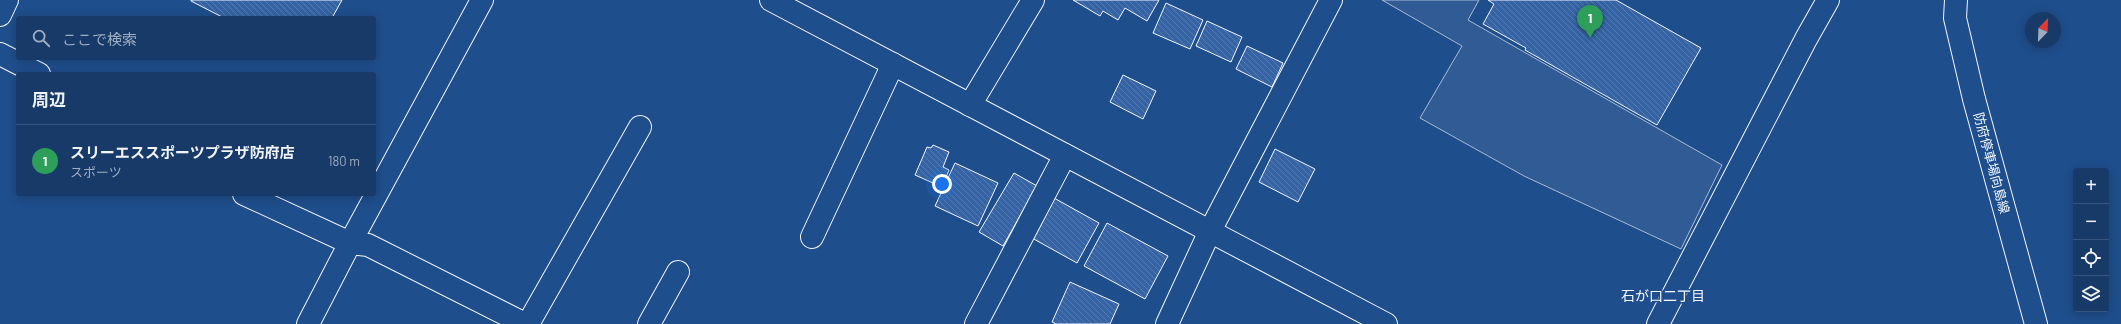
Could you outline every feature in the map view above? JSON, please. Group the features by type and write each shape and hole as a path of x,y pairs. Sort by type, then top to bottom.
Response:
{"street":[{"path":"0,15 7,0"},
{"path":"376,195 482,0"},
{"path":"771,0 1386,324"},
{"path":"970,105 1033,0"},
{"path":"1167,324 1210,231 1331,0"},
{"path":"1658,324 1806,39 1828,0"},
{"name":"防府停車場向島線","path":"1956,0 1956,18 1974,99 2036,324"},
{"path":"0,54 36,72"},
{"path":"812,237 893,64"},
{"path":"248,196 350,243 368,245 527,324 640,127"},
{"path":"976,324 1065,155"},
{"path":"308,324 376,196"},
{"path":"649,324 678,272"}],"shaded area":[{"path":"1382,0 1479,0 1468,20 1722,165 1681,249 1524,176 1420,118 1462,46"}],"building":[{"path":"342,0 333,16 220,16 191,1"},
{"path":"1073,0 1159,0 1147,21 1125,8 1118,20 1103,11 1100,16"},
{"path":"1488,0 1616,0 1701,48 1657,125 1525,50 1526,48 1483,24 1494,4"},
{"path":"1166,3 1203,20 1190,49 1153,33"},
{"path":"1207,21 1242,37 1231,62 1196,46"},
{"path":"1247,46 1283,63 1272,87 1236,69"},
{"path":"1123,75 1156,91 1143,119 1110,102"},
{"path":"933,145 949,152 943,167 949,170 942,187 915,175 927,147 931,148"},
{"path":"1275,149 1315,169 1298,202 1259,182"},
{"path":"955,163 998,183 978,226 935,206"},
{"path":"1014,173 1037,186 1003,246 979,232"},
{"path":"1054,198 1099,223 1077,263 1032,238"},
{"path":"1107,223 1168,256 1145,299 1084,266"},
{"path":"1070,282 1119,304 1110,324 1056,324 1052,322"}],"place":[{"name":"スリーエススポーツプラザ防府店","path":"1590,38"}],"district":[{"name":"石が口二丁目","path":"1663,295"}]}
